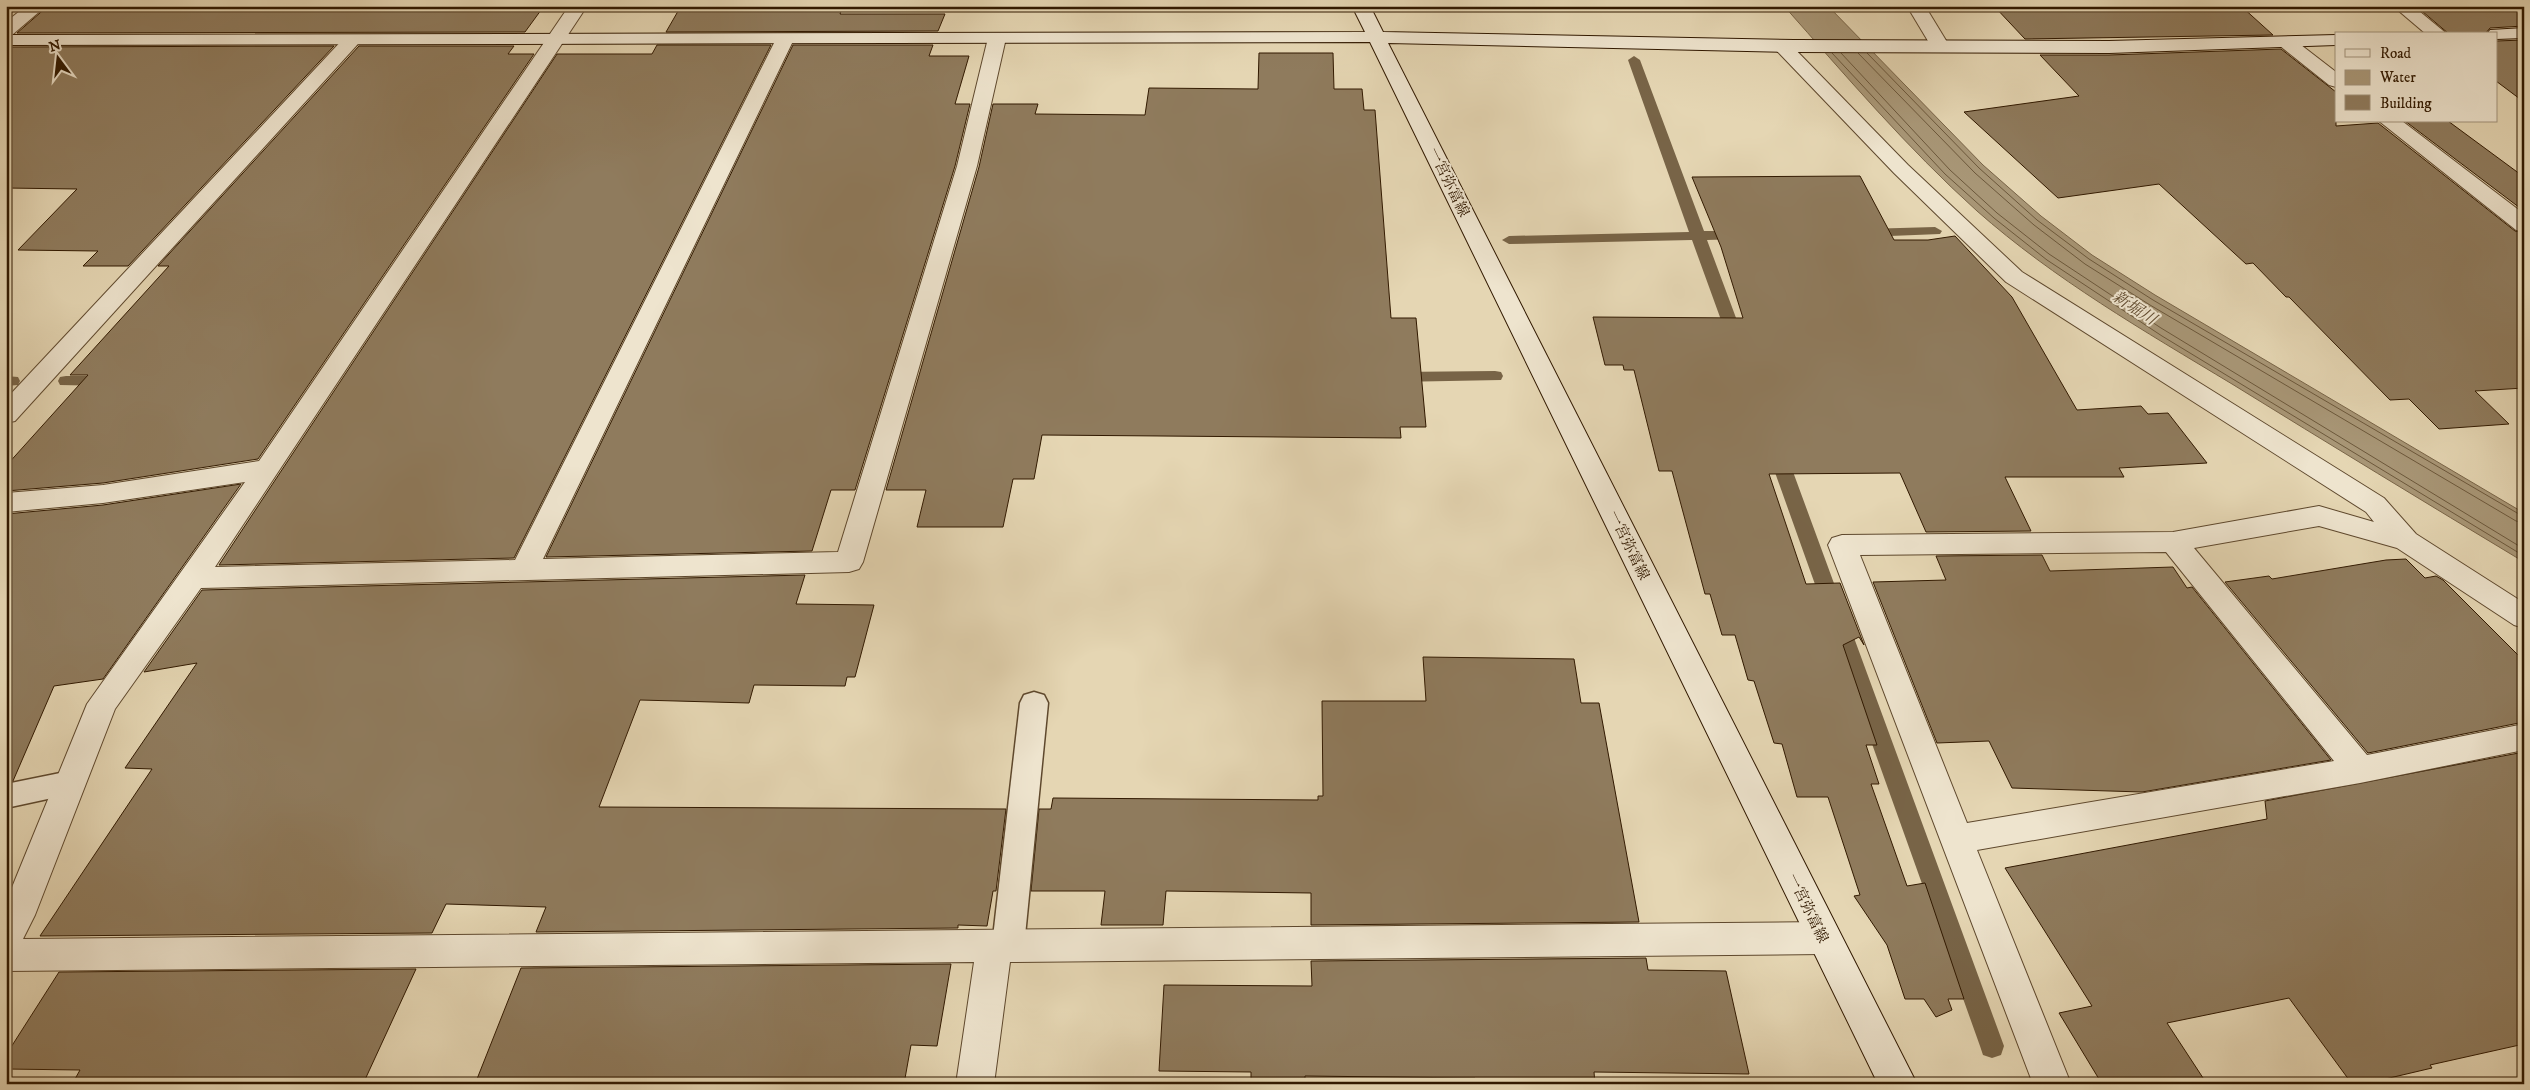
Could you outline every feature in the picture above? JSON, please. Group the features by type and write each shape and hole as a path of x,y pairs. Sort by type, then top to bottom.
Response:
{"street":[{"path":"6,31 37,6"},
{"path":"6,937 18,916 102,704 193,578 268,469 578,6"},
{"name":"一宮弥富線","path":"1361,6 1823,938 1898,1084"},
{"path":"1916,6 1941,46"},
{"path":"2402,6 2435,32"},
{"path":"2498,34 2524,33"},
{"path":"6,40 351,41 1377,37 1788,46 2161,47 2335,40"},
{"path":"193,578 849,562 968,166 997,38"},
{"path":"524,570 785,39"},
{"path":"6,415 351,41"},
{"path":"2286,42 2335,80"},
{"path":"1788,46 1901,168 2014,277 2375,505 2406,541 2524,618"},
{"path":"2390,122 2524,225"},
{"path":"6,504 103,494 268,469"},
{"path":"2052,1084 1958,839 1842,546 2173,542 2319,516 2406,541"},
{"path":"2173,542 2360,770"},
{"path":"1958,839 2360,770 2524,737"},
{"path":"6,955 1823,938"},
{"path":"975,1084 1001,946"}],"lane":[{"path":"1001,946 1034,703"},
{"path":"6,796 70,783"}],"water":[{"name":"新堀川","path":"1784,6 1828,6 1983,165 2041,216 2092,255 2155,295 2524,513 2524,562 2133,324 2068,282 2006,236 1926,162"}],"building":[{"path":"48,6 544,6 525,32 17,33"},
{"path":"681,6 843,6 840,14 945,14 938,31 666,32"},
{"path":"1994,6 2241,6 2273,35 2025,39"},
{"path":"2416,6 2524,6 2524,26 2490,28 2487,32 2447,32"},
{"path":"2524,40 2524,102 2498,82 2498,41"},
{"path":"657,45 771,45 514,558 219,565 557,54 652,54"},
{"path":"793,45 933,45 929,56 969,56 955,104 970,104 955,166 855,490 831,490 812,551 546,557"},
{"path":"334,46 128,266 83,266 98,251 18,250 77,189 6,188 6,47"},
{"path":"359,46 514,46 508,54 534,54 258,459 103,483 6,491 6,466 88,375 70,375 169,266 158,266"},
{"path":"2281,49 2335,91 2336,126 2378,123 2515,231 2524,233 2524,388 2475,391 2509,424 2439,429 2409,399 2390,400 2253,263 2246,264 2159,184 2058,198 1964,112 2079,96 2040,55 2109,55"},
{"path":"1259,53 1333,53 1334,89 1362,89 1364,110 1375,110 1391,318 1416,318 1426,427 1400,427 1401,438 1042,435 1034,479 1013,479 1003,527 917,527 926,490 886,490 979,167 993,104 1038,104 1035,114 1145,115 1149,88 1258,89"},
{"path":"2406,122 2449,122 2524,177 2524,211"},
{"path":"1860,176 1894,240 1928,240 1955,236 2012,297 2077,410 2141,406 2148,414 2168,413 2207,463 2119,468 2124,477 2005,477 2031,531 1926,532 1900,473 1769,474 1806,584 1840,583 1864,645 1859,637 1843,645 1877,745 1866,745 1879,784 1871,784 1907,886 1925,883 1964,999 1948,999 1952,1010 1936,1017 1924,999 1905,999 1887,945 1854,896 1860,895 1828,797 1797,797 1782,744 1774,743 1754,681 1748,680 1735,635 1722,635 1710,594 1705,594 1672,471 1659,471 1634,370 1624,370 1623,365 1605,365 1593,317 1743,318 1721,247 1692,177"},
{"path":"241,484 103,679 54,686 13,781 6,782 6,514 103,505"},
{"path":"2042,555 2050,571 2173,567 2187,588 2192,587 2331,760 2142,792 2012,788 1989,741 1937,743 1873,582 1946,580 1936,556"},
{"path":"2406,559 2425,578 2436,576 2443,580 2524,661 2524,722 2368,753 2225,582 2269,576 2272,579 2386,560"},
{"path":"805,575 796,604 874,605 855,677 847,677 845,686 754,685 749,703 640,700 599,807 1006,809 996,891 993,891 987,926 958,925 958,928 536,932 546,907 446,904 432,933 40,936 152,769 125,768 197,663 144,672 202,590"},
{"path":"1423,657 1574,659 1581,703 1599,703 1639,922 1311,925 1311,893 1166,891 1163,925 1101,925 1105,891 1031,891 1039,809 1051,809 1053,798 1318,800 1318,796 1323,796 1322,701 1426,701"},
{"path":"2524,752 2524,1044 2430,1065 2432,1068 2364,1084 2352,1084 2289,998 2167,1023 2207,1084 2102,1084 2059,1013 2092,1006 2005,868 2267,819 2265,801"},
{"path":"1646,958 1648,970 1726,971 1749,1074 1594,1072 1595,1084 1476,1084 1475,1078 1305,1076 1305,1084 1251,1084 1251,1072 1159,1071 1164,985 1312,986 1311,961"},
{"path":"951,964 937,1046 911,1045 904,1084 780,1084 781,1081 597,1079 596,1084 475,1084 521,968"},
{"path":"416,969 363,1084 75,1079 80,1070 6,1069 6,1055 59,972"}],"waterway":[{"path":"1634,60 1698,236"},
{"path":"1865,233 1935,231"},
{"path":"1698,236 1740,235"},
{"path":"1509,240 1698,236"},
{"path":"1698,236 1737,342"},
{"path":"1396,377 1495,376"},
{"path":"6,381 12,381"},
{"path":"66,381 108,381"},
{"path":"1776,450 1992,1046"}]}
